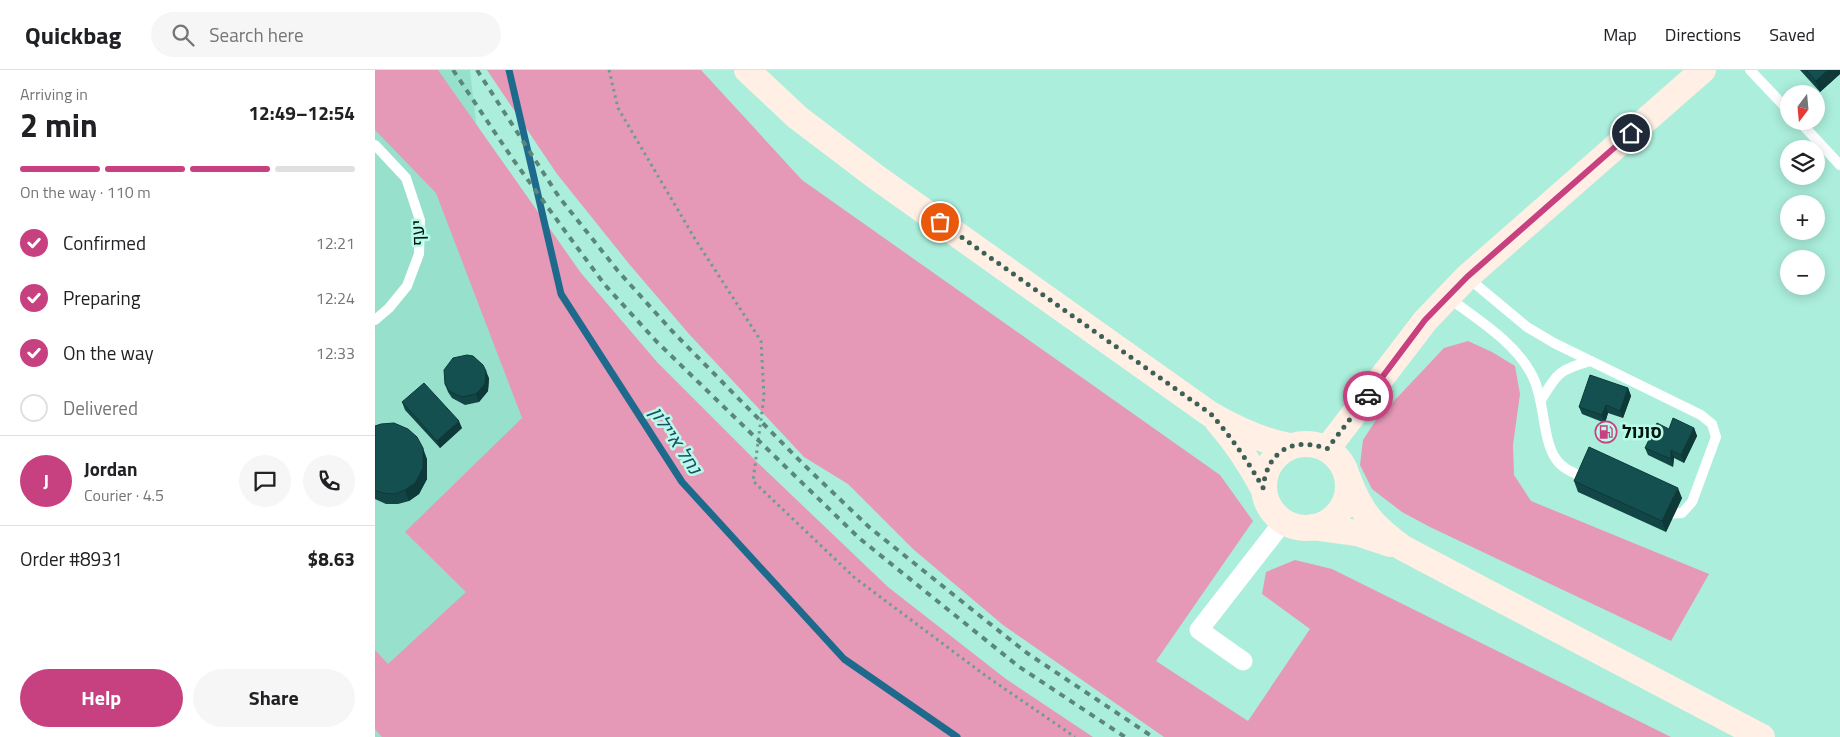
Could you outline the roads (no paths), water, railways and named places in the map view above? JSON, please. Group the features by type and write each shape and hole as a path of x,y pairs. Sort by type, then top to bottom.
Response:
{"main road":[{"path":"747,70 797,117 876,177 1211,414 1259,439 1290,446"},
{"path":"1327,449 1425,320 1467,277 1703,70"},
{"path":"1211,414 1250,464 1263,488 1266,501 1273,513 1283,522 1295,526 1357,533 1403,548"},
{"path":"1263,488 1265,474 1279,452 1290,446 1303,444 1315,444 1327,449 1337,457 1343,466 1363,512 1379,530 1403,548 1762,737"},
{"path":"1313,527 1330,521 1339,512 1345,502 1348,478"}],"street":[{"path":"1243,661 1199,630 1283,522"}],"lane":[{"path":"1750,70 1780,102"},
{"path":"1807,130 1840,165"},
{"name":"יעף","path":"375,145 406,178 420,220 419,254 407,286 375,320"},
{"path":"1467,277 1527,327 1591,362 1701,415 1713,424 1715,437 1692,502 1682,513 1667,514 1649,506"},
{"path":"1448,297 1497,334 1520,358 1532,376 1541,400 1555,459 1567,470 1595,482"},
{"path":"1541,400 1555,376 1569,367 1591,362"}],"waterway":[{"name":"נחל איילון","path":"509,70 561,294 682,482 844,659 957,737"}],"railway":[{"path":"453,70 512,158 605,285 656,341 859,538 1018,666 1125,737"},
{"path":"477,70 559,197 618,271 672,331 802,463 869,527 1027,653 1153,737"}],"place":[{"name":"סונול","path":"1606,432"}]}
